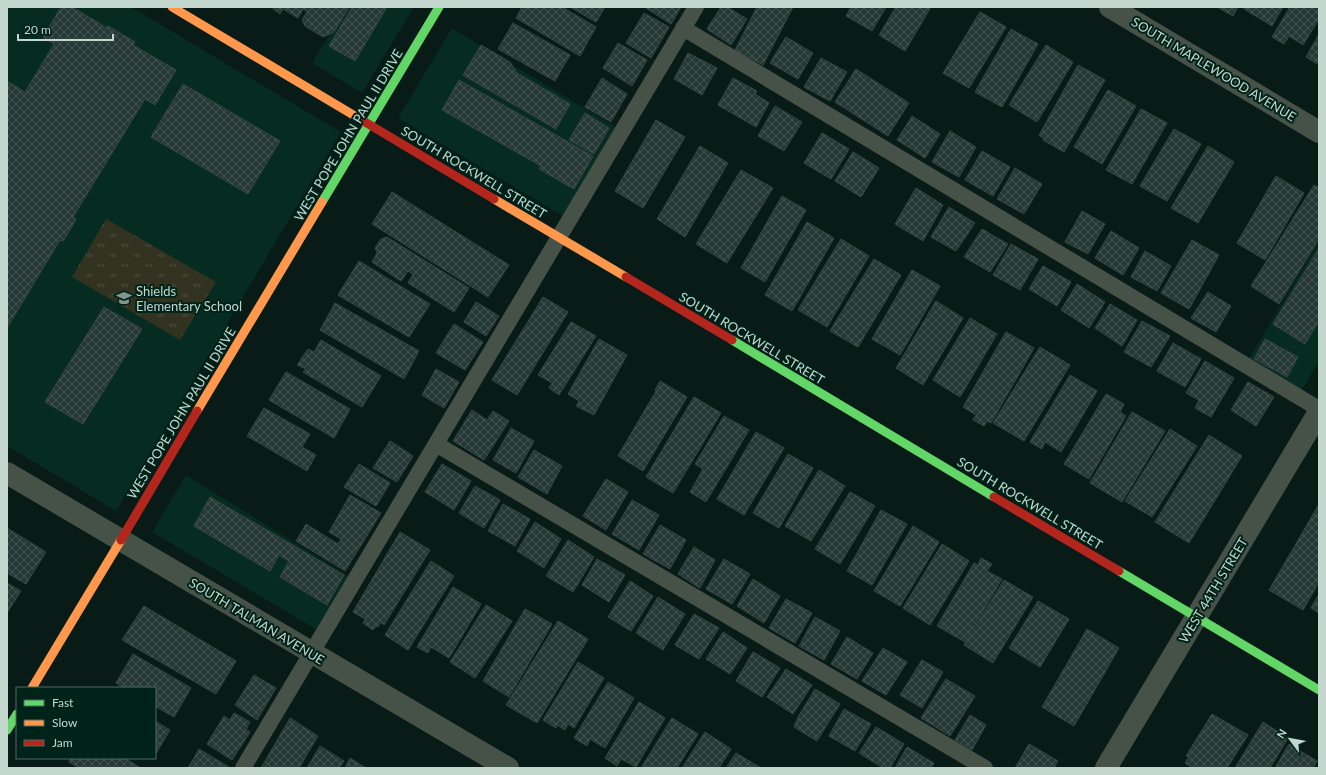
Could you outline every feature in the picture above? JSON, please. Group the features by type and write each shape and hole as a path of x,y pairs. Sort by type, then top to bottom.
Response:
{"street":[{"name":"SOUTH ROCKWELL STREET","path":"172,7 1319,690"},
{"name":"WEST POPE JOHN PAUL II DRIVE","path":"33,687 439,7"},
{"name":"SOUTH MAPLEWOOD AVENUE","path":"1110,7 1319,132"},
{"name":"WEST 44TH STREET","path":"1106,768 1319,410"},
{"name":"SOUTH TALMAN AVENUE","path":"7,473 508,768"},
{"path":"7,730 16,716"}],"lane":[{"path":"243,768 696,7"},
{"path":"683,28 1319,410"},
{"path":"436,444 985,768"}],"shaded area":[{"name":"Shields Elementary School","path":"7,7 131,7 341,132 116,511 7,446"},
{"path":"346,7 414,7 362,93 312,63"},
{"path":"452,28 622,131 570,220 398,118"},
{"path":"1319,241 1319,361 1298,396 1245,365"},
{"path":"186,475 355,580 324,634 152,532"}],"green space":[{"path":"106,219 216,282 180,340 72,277"}],"building":[{"path":"61,7 72,7 107,28 108,26 135,42 133,45 176,70 155,105 145,99 73,217 76,219 70,230 63,241 60,240 7,328 7,81 25,92 54,44 43,37"},
{"path":"274,7 308,7 306,11 303,9 298,18 283,9 280,14 273,9"},
{"path":"310,7 349,7 334,32 323,37 305,26 302,20"},
{"path":"352,7 387,7 355,61 329,46"},
{"path":"522,7 562,7 596,27 580,56 516,18"},
{"path":"570,7 605,7 596,22"},
{"path":"646,7 681,7 671,24"},
{"path":"721,7 727,7 747,19 731,45 707,29"},
{"path":"757,7 793,7 763,65 735,50"},
{"path":"851,7 886,7 872,31 846,16"},
{"path":"896,7 931,7 905,51 879,35"},
{"path":"1217,7 1238,7 1233,16"},
{"path":"1245,7 1283,7 1272,26 1244,9"},
{"path":"1290,7 1319,7 1319,19 1303,45 1289,36 1284,44 1272,37"},
{"path":"980,12 1006,27 969,88 943,73"},
{"path":"644,13 669,27 651,58 626,43"},
{"path":"513,23 570,55 555,81 498,49"},
{"path":"1011,29 1038,44 1002,107 975,92"},
{"path":"1319,34 1319,65 1306,57"},
{"path":"786,37 813,53 798,79 770,63"},
{"path":"618,43 647,60 632,86 603,68"},
{"path":"481,45 510,62 517,73 570,104 556,129 463,75"},
{"path":"1046,45 1073,62 1037,122 1009,105"},
{"path":"688,53 717,68 702,95 674,79"},
{"path":"821,58 847,72 830,101 804,87"},
{"path":"1078,65 1105,80 1064,152 1043,140 1044,139 1039,135"},
{"path":"856,69 909,103 888,136 835,102"},
{"path":"602,78 627,94 611,122 585,107"},
{"path":"733,78 757,91 755,94 769,103 756,127 718,105"},
{"path":"459,80 593,156 574,189 539,169 541,166 442,110"},
{"path":"183,84 280,141 248,194 151,137"},
{"path":"1108,90 1136,106 1102,164 1074,147"},
{"path":"775,106 802,122 784,151 758,136"},
{"path":"1141,109 1167,123 1132,184 1106,170"},
{"path":"585,113 609,128 594,154 569,140"},
{"path":"912,116 940,134 925,158 897,140"},
{"path":"656,120 685,137 643,208 615,191"},
{"path":"1174,129 1201,144 1167,201 1140,186"},
{"path":"950,131 976,147 959,177 932,162"},
{"path":"822,133 849,149 831,179 804,163"},
{"path":"700,146 728,163 685,237 657,219"},
{"path":"1208,146 1234,162 1198,223 1171,208"},
{"path":"982,151 1010,167 993,196 965,180"},
{"path":"853,152 879,168 861,197 835,181"},
{"path":"1015,168 1042,184 1024,214 997,199"},
{"path":"741,170 773,188 727,263 696,244"},
{"path":"1276,176 1304,193 1265,260 1237,243"},
{"path":"1314,185 1319,188 1319,239 1279,304 1251,286"},
{"path":"916,188 943,205 923,241 895,224"},
{"path":"392,192 509,265 488,297 372,224"},
{"path":"782,196 806,210 765,282 741,268"},
{"path":"949,207 975,223 956,251 931,237"},
{"path":"1082,211 1105,224 1088,254 1065,242"},
{"path":"807,222 834,238 792,311 765,295"},
{"path":"982,229 1008,244 990,272 964,257"},
{"path":"1111,231 1139,248 1123,275 1095,258"},
{"path":"387,237 469,288 454,312 408,283 413,274 408,271 401,281 372,262 377,253 375,248 381,239"},
{"path":"841,239 869,256 827,327 798,310"},
{"path":"1192,240 1219,255 1189,309 1161,293"},
{"path":"1011,244 1038,259 1020,290 993,275"},
{"path":"1319,248 1319,321 1305,344 1273,324"},
{"path":"1145,251 1171,266 1157,291 1131,277"},
{"path":"874,259 901,275 858,347 830,331"},
{"path":"359,261 430,304 409,337 338,295"},
{"path":"1043,266 1071,282 1057,306 1029,289"},
{"path":"912,270 940,286 900,355 872,339"},
{"path":"1077,284 1105,302 1089,328 1061,310"},
{"path":"1208,292 1231,306 1216,332 1191,318"},
{"path":"543,297 568,312 517,395 492,380"},
{"path":"936,301 963,318 923,385 896,368"},
{"path":"476,302 499,316 486,336 464,322"},
{"path":"335,303 419,351 404,379 320,330"},
{"path":"1110,304 1137,320 1122,346 1095,328"},
{"path":"104,307 142,329 83,424 45,402"},
{"path":"970,318 997,334 960,397 933,380"},
{"path":"1142,321 1170,336 1151,367 1124,352"},
{"path":"571,322 596,336 559,395 549,388 552,383 538,375"},
{"path":"454,324 483,342 465,370 436,353"},
{"path":"1006,332 1034,348 991,423 987,421 984,426 973,420 976,415 963,407"},
{"path":"599,339 627,355 594,415 576,406 579,401 568,394"},
{"path":"1265,339 1298,357 1287,377 1254,359"},
{"path":"321,340 381,376 362,407 303,372 306,369 297,365 308,349 314,352"},
{"path":"1173,343 1201,359 1185,387 1157,371"},
{"path":"1040,347 1070,365 1024,441 993,423"},
{"path":"1205,361 1234,378 1211,417 1195,408 1199,400 1186,393"},
{"path":"436,369 459,382 444,408 422,395"},
{"path":"286,372 350,409 334,438 269,400"},
{"path":"1070,375 1097,391 1061,452 1045,442 1042,449 1030,442"},
{"path":"660,381 687,397 643,471 618,456 656,391 655,390"},
{"path":"1248,382 1274,397 1256,426 1231,410"},
{"path":"1106,394 1124,404 1120,412 1126,416 1089,479 1064,464"},
{"path":"694,397 721,413 673,493 646,477"},
{"path":"264,408 310,434 302,447 316,455 307,471 247,436"},
{"path":"472,410 487,420 493,411 509,421 484,460 453,441"},
{"path":"1132,412 1165,431 1122,502 1090,483"},
{"path":"724,416 749,430 706,502 690,492 703,469 695,464"},
{"path":"511,428 534,441 516,473 493,460"},
{"path":"1170,429 1197,446 1152,517 1125,501"},
{"path":"756,432 784,448 744,515 717,499"},
{"path":"1209,435 1242,456 1189,543 1155,522"},
{"path":"390,441 413,456 397,482 373,468"},
{"path":"534,450 562,466 547,494 518,477"},
{"path":"788,454 813,468 779,528 753,513"},
{"path":"359,464 390,483 376,506 344,487"},
{"path":"442,464 471,481 454,510 425,492"},
{"path":"819,470 845,486 811,541 785,526"},
{"path":"606,479 628,492 606,530 583,516"},
{"path":"475,486 500,500 484,528 459,513"},
{"path":"850,492 875,506 840,564 815,549"},
{"path":"350,495 381,513 345,571 296,541 306,524 338,544 341,539 329,532"},
{"path":"210,497 344,575 327,605 280,577 289,561 279,555 270,571 194,526"},
{"path":"632,500 659,515 639,550 612,534"},
{"path":"503,504 530,519 515,546 488,531"},
{"path":"1319,504 1319,582 1303,610 1269,590"},
{"path":"881,510 907,524 872,585 847,571"},
{"path":"535,522 561,539 544,568 517,551"},
{"path":"660,525 686,540 670,569 643,554"},
{"path":"913,526 939,542 900,606 874,591"},
{"path":"7,528 46,552 26,584 7,573"},
{"path":"400,532 430,550 384,625 381,622 378,627 376,626 373,630 363,623 365,619 353,612"},
{"path":"568,540 594,557 573,592 546,576"},
{"path":"942,544 969,561 930,625 903,608"},
{"path":"694,547 715,560 700,588 678,574"},
{"path":"981,558 992,564 987,571 1002,579 965,642 937,626 974,563 978,565"},
{"path":"597,559 625,575 609,602 582,585"},
{"path":"724,559 750,574 732,604 706,589"},
{"path":"431,561 454,576 408,650 385,635"},
{"path":"753,579 780,596 764,623 737,606"},
{"path":"1004,580 1033,597 993,663 964,645"},
{"path":"630,581 653,596 631,631 608,617"},
{"path":"7,583 21,591 7,613"},
{"path":"453,587 481,604 449,658 431,647 428,653 417,647"},
{"path":"1319,594 1319,613 1311,608"},
{"path":"658,597 685,614 663,650 636,633"},
{"path":"786,599 812,613 795,643 769,628"},
{"path":"1038,601 1069,619 1040,667 1009,648"},
{"path":"486,605 512,621 475,678 450,662"},
{"path":"144,606 236,661 216,694 122,640"},
{"path":"525,609 552,624 509,697 483,681"},
{"path":"694,614 719,628 699,659 675,645"},
{"path":"815,617 840,631 824,660 799,646"},
{"path":"558,621 588,639 537,723 506,705"},
{"path":"1087,629 1119,648 1074,726 1042,707"},
{"path":"723,632 747,648 730,674 706,659"},
{"path":"847,637 873,653 857,679 831,664"},
{"path":"883,648 907,662 886,695 862,681"},
{"path":"753,652 780,668 762,697 736,681"},
{"path":"133,654 191,688 174,717 156,707 156,687 122,687 116,683"},
{"path":"922,660 943,672 922,708 900,695"},
{"path":"578,662 604,678 574,728 568,724 565,730 557,725 556,728 543,720"},
{"path":"786,669 812,685 793,714 767,697"},
{"path":"254,675 276,688 257,720 235,705"},
{"path":"946,679 975,696 950,736 921,718"},
{"path":"608,682 634,698 605,748 590,739 587,746 574,738"},
{"path":"815,689 840,704 817,741 794,727 798,717"},
{"path":"639,702 665,718 636,767 621,759 617,766 605,758"},
{"path":"844,709 871,724 855,751 829,736"},
{"path":"234,713 250,722 246,729 250,732 232,760 207,744 224,716 230,720"},
{"path":"1212,714 1248,735 1227,768 1193,768 1185,763 1189,757 1186,756"},
{"path":"970,715 986,725 972,750 955,740"},
{"path":"290,718 318,736 299,768 261,768"},
{"path":"672,718 698,734 677,768 641,768"},
{"path":"156,722 170,730 156,753"},
{"path":"1263,722 1288,738 1270,768 1235,768"},
{"path":"876,727 904,744 890,768 883,768 859,753"},
{"path":"705,732 731,749 719,768 682,768"},
{"path":"1029,744 1058,761 1054,768 1015,768"},
{"path":"1289,744 1317,761 1313,768 1275,768"},
{"path":"320,746 344,761 339,768 307,768"},
{"path":"907,747 934,763 931,768 895,768"},
{"path":"199,749 229,767 188,768"},
{"path":"736,753 761,768 726,768"},
{"path":"350,758 366,768 345,768"},
{"path":"70,759 126,759 141,768 79,768 69,762"}],"traffic: fast":[{"path":"322,202 439,7"},
{"path":"732,340 994,497"},
{"path":"1119,571 1319,690"},
{"path":"7,730 16,716"}],"traffic: slow":[{"path":"172,7 360,119"},
{"path":"494,199 626,277"},
{"path":"197,411 322,202"},
{"path":"33,687 121,540"}],"traffic: jam":[{"path":"360,119 494,199"},
{"path":"626,277 732,340"},
{"path":"121,540 197,411"},
{"path":"994,497 1119,571"}],"place":[{"name":"Shields Elementary School","path":"124,298"}]}
